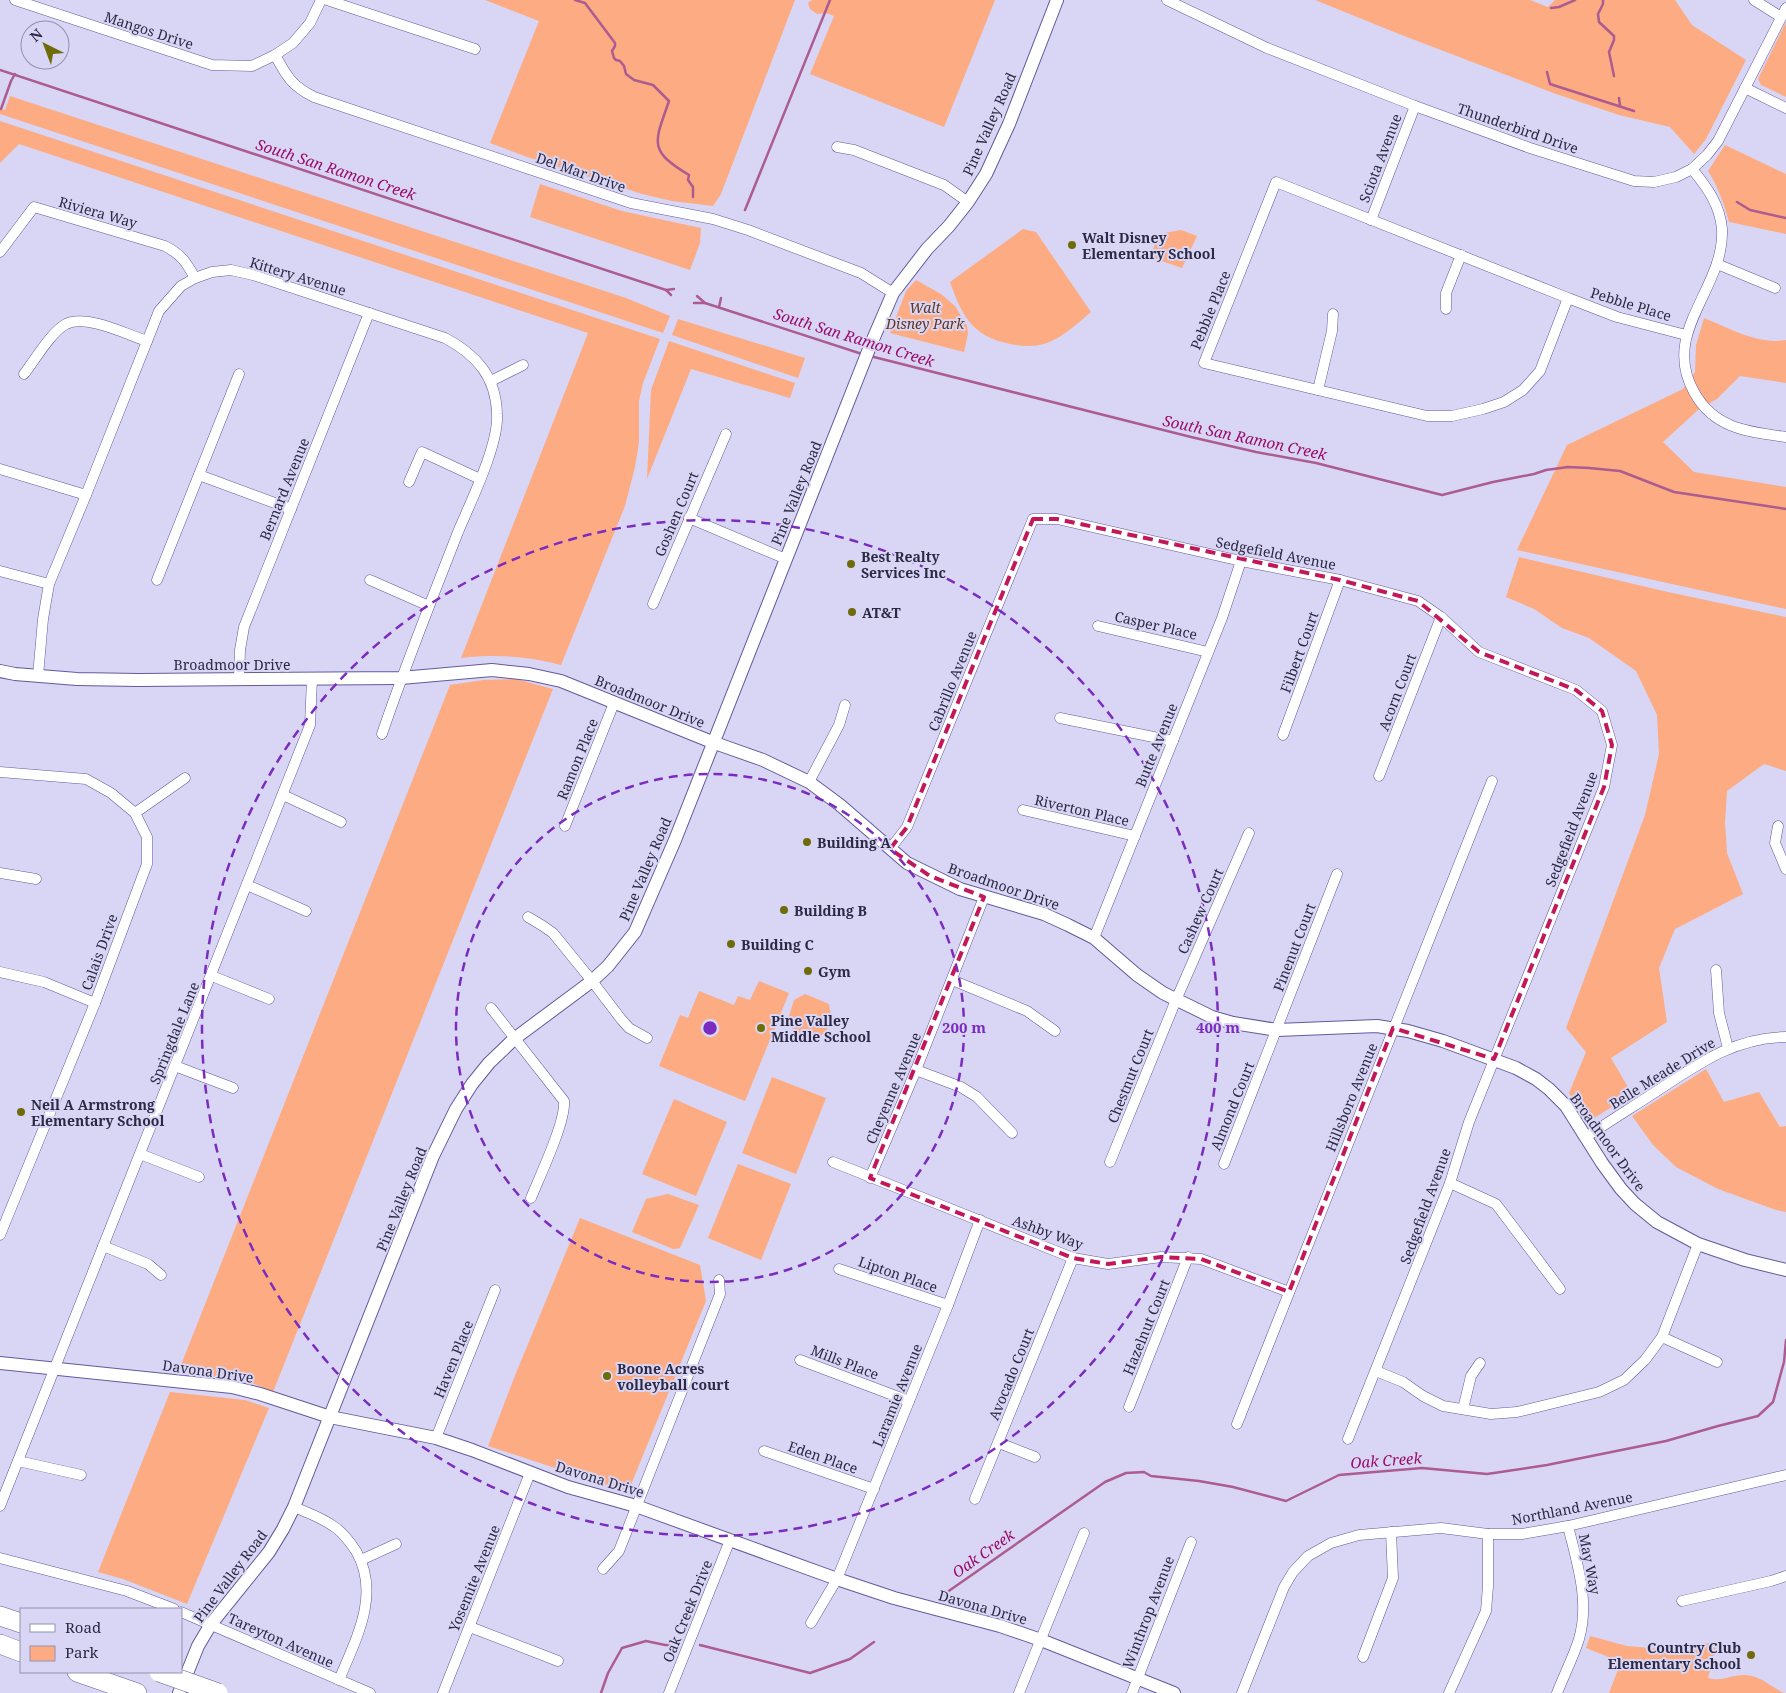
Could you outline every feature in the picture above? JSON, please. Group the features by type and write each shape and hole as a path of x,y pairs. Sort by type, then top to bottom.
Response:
{"highway":[{"path":"0,1616 20,1623"},
{"path":"0,1644 20,1652"},
{"path":"80,1673 137,1693"},
{"path":"162,1673 218,1693"}],"street":[{"name":"Mangos Drive","path":"15,0 212,65 252,66 275,55 293,43 310,23 321,0"},
{"path":"327,0 475,50"},
{"name":"Pine Valley Road","path":"179,1693 198,1646 211,1624 269,1552 294,1507 433,1156 456,1109 472,1084 489,1063 514,1039 592,981 608,966 635,932 675,840 712,742 893,293 927,249 968,202 986,174 1058,0"},
{"name":"Thunderbird Drive","path":"1166,0 1267,48 1415,106 1530,148 1634,181 1654,182 1676,177 1692,169 1708,155 1718,141 1783,13"},
{"path":"1754,0 1783,13"},
{"name":"Del Mar Drive","path":"275,55 291,82 298,89 314,97 631,203 713,219 748,230 861,273 893,293"},
{"path":"1745,88 1786,108"},
{"name":"Sciota Avenue","path":"1371,220 1415,106"},
{"path":"838,146 854,150 944,185 968,202"},
{"path":"1692,169 1718,207 1722,229 1721,246 1716,264 1686,335 1683,351 1686,375 1697,397 1719,420 1733,427 1786,437"},
{"name":"Pebble Place","path":"1568,298 1540,371 1523,390 1504,402 1452,416 1427,416 1204,363 1276,182 1617,317 1686,335"},
{"name":"Riviera Way","path":"0,252 34,207 166,246 186,260 195,278"},
{"path":"1446,309 1446,293 1460,255"},
{"path":"1716,264 1775,288"},
{"name":"Kittery Avenue","path":"38,676 48,584 86,495 159,311 181,286 195,278 212,272 231,270 246,273 445,338 462,347 479,363 491,381 496,396 498,416 496,434 401,678 382,734"},
{"name":"Bernard Avenue","path":"239,678 240,650 244,627 369,313"},
{"path":"1318,390 1332,331 1333,314"},
{"path":"24,374 54,335 64,325 76,321 88,321 147,341"},
{"path":"491,381 523,365"},
{"path":"157,580 239,374"},
{"name":"Goshen Court","path":"653,604 726,434"},
{"path":"409,482 422,452 480,479"},
{"path":"0,469 86,495"},
{"path":"200,474 290,509"},
{"path":"689,518 786,559"},
{"name":"Sedgefield Avenue","path":"1033,519 1057,519 1241,561 1340,580 1418,601 1441,617 1479,652 1576,690 1602,711 1612,745 1604,787 1469,1122 1450,1183 1348,1439"},
{"name":"Cabrillo Avenue","path":"890,849 907,827 1033,519"},
{"name":"Butte Avenue","path":"1094,938 1222,618 1241,561"},
{"path":"0,571 48,584"},
{"path":"370,580 429,606"},
{"name":"Filbert Court","path":"1283,734 1340,580"},
{"name":"Acorn Court","path":"1379,776 1441,617"},
{"name":"Casper Place","path":"1098,626 1208,652"},
{"name":"Broadmoor Drive","path":"0,671 15,674 86,679 312,679 401,678 492,670 529,674 561,681 712,742 763,760 809,782 840,805 907,863 930,876 960,889 1044,914 1094,938 1137,975 1176,1000 1212,1017 1233,1023 1277,1030 1350,1026 1394,1028 1443,1041 1494,1059 1536,1079 1566,1106 1602,1163 1622,1189 1635,1204 1657,1222 1698,1244 1745,1260 1786,1270"},
{"name":"Springdale Lane","path":"0,1506 53,1369 212,976 310,725 312,679"},
{"name":"Ramon Place","path":"565,826 614,702"},
{"path":"809,782 839,725 845,705"},
{"path":"1060,718 1172,741"},
{"name":"Calais Drive","path":"0,772 86,779 111,793 135,813 146,837 147,864 95,1003 0,1235"},
{"path":"135,813 185,778"},
{"name":"Hillsboro Avenue","path":"1238,1424 1492,781"},
{"path":"283,795 341,822"},
{"name":"Riverton Place","path":"1023,810 1135,836"},
{"path":"1778,826 1775,843 1786,869"},
{"name":"Cashew Court","path":"1176,1000 1249,833"},
{"path":"0,873 36,879"},
{"name":"Pinenut Court","path":"1277,1030 1337,874"},
{"path":"247,884 306,911"},
{"name":"Cheyenne Avenue","path":"870,1178 916,1070 984,897"},
{"path":"528,917 553,933 629,1028 647,1038"},
{"path":"1716,970 1719,1013 1728,1048"},
{"path":"0,972 44,982 95,1003"},
{"path":"212,976 269,999"},
{"path":"952,980 1027,1011 1055,1031"},
{"name":"Chestnut Court","path":"1110,1162 1176,1000"},
{"path":"491,1008 564,1101 565,1109 561,1123 531,1198"},
{"name":"Almond Court","path":"1224,1164 1277,1030"},
{"name":"Belle Meade Drive","path":"1586,1137 1700,1062 1728,1048 1770,1037 1786,1037"},
{"path":"175,1066 233,1088"},
{"path":"916,1070 961,1088 977,1097 1012,1133"},
{"path":"140,1154 199,1177"},
{"name":"Ashby Way","path":"833,1162 1073,1258 1108,1264 1161,1257 1202,1259 1289,1292"},
{"path":"1450,1183 1496,1204 1560,1289"},
{"name":"Laramie Avenue","path":"811,1623 837,1579 948,1305 980,1220"},
{"path":"1376,1371 1402,1382 1443,1406 1490,1414 1517,1412 1599,1392 1624,1380 1645,1360 1662,1337 1698,1244"},
{"path":"103,1246 148,1264 160,1275"},
{"name":"Hazelnut Court","path":"1129,1407 1188,1257"},
{"name":"Avocado Court","path":"975,1499 1073,1258"},
{"name":"Lipton Place","path":"839,1269 948,1305"},
{"path":"603,1569 618,1551 720,1294 719,1280"},
{"name":"Haven Place","path":"436,1438 495,1290"},
{"path":"1662,1337 1717,1362"},
{"name":"Mills Place","path":"800,1360 909,1401"},
{"name":"Davona Drive","path":"0,1363 232,1388 260,1394 330,1417 436,1438 568,1486 636,1506 837,1579 894,1598 1000,1626 1174,1693"},
{"path":"1463,1409 1471,1376 1480,1363"},
{"path":"998,1443 1035,1457"},
{"name":"Eden Place","path":"764,1451 874,1489"},
{"path":"18,1462 81,1474"},
{"name":"Yosemite Avenue","path":"443,1693 530,1473"},
{"name":"Northland Avenue","path":"1242,1693 1284,1587 1293,1572 1308,1556 1331,1543 1359,1535 1441,1528 1488,1534 1522,1534 1568,1526 1786,1475"},
{"path":"294,1507 337,1528 350,1541 361,1560 366,1581 367,1600 363,1621 339,1680"},
{"name":"May Way","path":"1557,1693 1579,1639 1584,1611 1582,1585 1568,1526"},
{"path":"1363,1657 1394,1578 1391,1532"},
{"path":"1019,1693 1084,1533"},
{"path":"1450,1693 1486,1611 1488,1534"},
{"name":"Oak Creek Drive","path":"669,1693 730,1540"},
{"name":"Winthrop Avenue","path":"1132,1693 1191,1542"},
{"path":"361,1560 396,1544"},
{"path":"0,1558 127,1591 171,1608"},
{"path":"1682,1602 1772,1582 1786,1576"},
{"name":"Tareyton Avenue","path":"182,1612 370,1693"},
{"path":"470,1627 558,1661"}],"highlighted area":[{"path":"1033,519 1057,519 1340,580 1418,601 1479,652 1576,690 1602,711 1612,745 1604,787 1494,1059 1393,1028 1289,1292 1201,1259 1161,1257 1108,1264 1073,1258 870,1178 984,897 930,876 890,849 907,827"}],"green space":[{"path":"485,0 795,0 721,194 713,206 672,201 642,194 527,157 490,143 539,21"},
{"path":"812,0 995,0 944,127 810,74 834,16 826,13 817,14 810,9 808,3"},
{"path":"1315,0 1530,0 1548,7 1555,0 1675,0 1692,25 1746,60 1706,139 1694,154 1670,127 1619,115 1556,94"},
{"path":"1786,22 1786,97 1761,85 1758,79"},
{"path":"10,96 626,298 670,316 663,333 0,114 0,109 5,110"},
{"path":"0,121 660,339 643,383 639,401 639,442 625,506 561,665 511,657 461,658 588,333 19,144 0,163"},
{"path":"1725,145 1786,174 1786,234 1729,222 1720,195 1708,171"},
{"path":"540,184 622,211 701,228 700,243 690,270 530,217"},
{"path":"1023,229 1036,232 1091,312 1057,338 1036,346 1010,344 986,336 977,330 964,314 950,282"},
{"path":"1181,230 1197,236 1182,268 1150,257 1159,234"},
{"name":"Walt Disney Park","path":"916,280 941,294 955,306 967,326 968,334 964,352 890,333 906,291"},
{"path":"1704,318 1754,338 1775,341 1786,340 1786,383 1740,376 1717,399 1698,410 1663,442 1694,472 1786,487 1786,609 1517,550 1567,445 1683,389 1695,372 1696,345"},
{"path":"678,319 805,358 798,378 672,335"},
{"path":"669,341 795,383 790,398 691,369 647,479 651,390"},
{"path":"1519,557 1786,617 1786,771 1764,764 1727,791 1725,823 1727,853 1743,894 1675,929 1659,968 1667,1022 1611,1058 1632,1094 1588,1122 1569,1093 1586,1052 1566,1028 1645,815 1659,754 1657,715 1636,671 1589,638 1562,628 1534,609 1506,597"},
{"path":"516,679 553,689 273,1392 238,1377 214,1377 179,1370 450,685 483,680"},
{"path":"759,981 789,993 745,1101 659,1066 680,1015 688,1018 699,991 734,1005 738,996 750,1000"},
{"path":"805,994 829,1004 831,1016 829,1026 823,1034 810,1039 802,1037 787,1022 794,1000"},
{"path":"1706,1069 1724,1102 1759,1092 1780,1127 1786,1126 1786,1212 1718,1189 1676,1167 1653,1145 1632,1116"},
{"path":"772,1077 826,1098 796,1174 742,1153"},
{"path":"674,1099 727,1122 696,1196 642,1174"},
{"path":"738,1164 791,1184 761,1260 708,1238"},
{"path":"668,1194 699,1205 680,1248 673,1249 632,1232 646,1199"},
{"path":"580,1218 700,1265 706,1301 628,1492 488,1446"},
{"path":"170,1392 245,1400 269,1408 187,1604 123,1579 98,1572"},
{"path":"1590,1636 1627,1646 1674,1650 1718,1641 1708,1678 1722,1679 1739,1675 1750,1676 1760,1679 1784,1693 1609,1693 1621,1662 1586,1648"}],"waterway":[{"path":"575,0 585,3 615,43 612,51 614,58 624,66 626,74 634,80 653,85 669,101 660,126 658,144 666,159 689,175 688,180 693,187 693,197"},
{"path":"745,210 830,0"},
{"path":"1551,8 1559,7 1575,0"},
{"path":"1603,0 1598,14 1599,22 1614,36 1609,52 1614,76"},
{"name":"South San Ramon Creek","path":"0,70 666,290 674,289"},
{"path":"1547,72 1550,84 1634,111"},
{"path":"1,109 15,74"},
{"path":"1619,98 1620,106"},
{"path":"1737,202 1750,210 1786,218"},
{"name":"South San Ramon Creek","path":"666,290 671,295"},
{"name":"South San Ramon Creek","path":"697,296 705,303 862,354"},
{"path":"719,307 721,298"},
{"name":"South San Ramon Creek","path":"694,303 705,303"},
{"name":"South San Ramon Creek","path":"870,356 1191,437 1316,463 1442,495 1546,470 1568,467 1620,471 1674,492 1786,509"},
{"name":"Oak Creek","path":"943,1595 1105,1482 1126,1473 1144,1472 1151,1476 1199,1481 1233,1487 1286,1501 1339,1475 1422,1468 1487,1474 1547,1465 1666,1441 1758,1416 1773,1402 1784,1362 1786,1340"},
{"name":"Oak Creek","path":"601,1693 608,1673 622,1648 646,1641 665,1645 677,1645"},
{"name":"Oak Creek","path":"700,1645 810,1673 850,1659 874,1642"}],"place":[{"name":"Walt Disney Elementary School","path":"1072,245"},
{"name":"Best Realty Services Inc","path":"851,564"},
{"name":"AT&T","path":"852,612"},
{"name":"Building A","path":"807,842"},
{"name":"Building B","path":"784,910"},
{"name":"Building C","path":"731,944"},
{"name":"Gym","path":"808,971"},
{"name":"Pine Valley Middle School","path":"761,1028"},
{"name":"Neil A Armstrong Elementary School","path":"21,1112"},
{"name":"Boone Acres volleyball court","path":"607,1376"},
{"name":"Country Club Elementary School","path":"1751,1655"}]}
